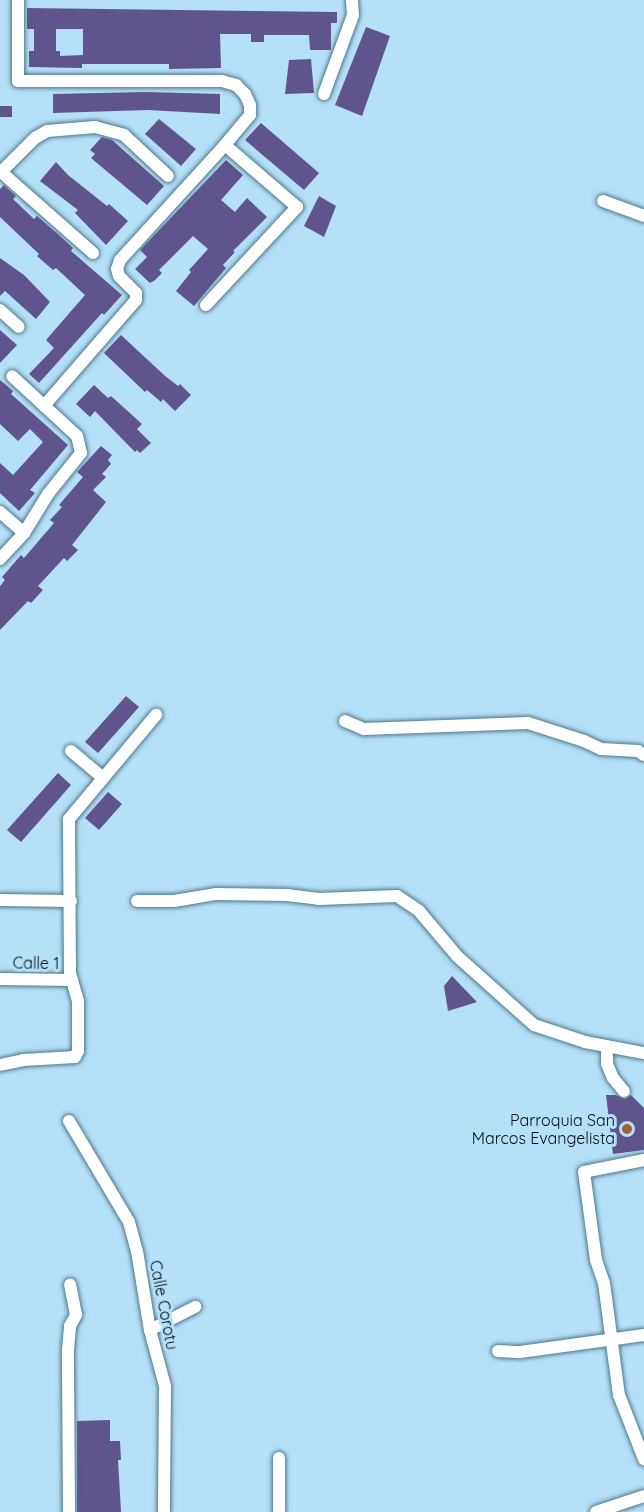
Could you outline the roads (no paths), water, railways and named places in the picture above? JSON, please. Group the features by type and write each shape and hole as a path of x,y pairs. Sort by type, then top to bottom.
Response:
{"street":[{"path":"18,0 18,81 222,81 236,85 245,94 250,105 249,115 225,145 120,260 117,269 119,276 136,293 136,300 45,406"},
{"path":"324,94 353,15 352,0"},
{"path":"93,253 1,171 35,138 47,131 95,127 124,135 168,176"},
{"path":"206,305 297,207 225,145"},
{"path":"603,201 644,216"},
{"path":"0,310 19,327"},
{"path":"0,560 24,533 48,494 81,453 77,436 12,376"},
{"path":"0,512 24,533"},
{"path":"0,1065 23,1060 70,1060 78,1051 78,1001 72,980 69,819 156,715"},
{"path":"345,721 364,729 528,723 584,741 601,749 638,752 644,755"},
{"path":"71,751 102,777"},
{"path":"137,901 174,902 216,894 287,895 319,899 397,896 419,911 458,957 534,1025 606,1047 644,1053"},
{"path":"0,900 70,901"},
{"name":"Calle 1","path":"0,979 72,980"},
{"path":"606,1047 613,1078 624,1091"},
{"name":"Calle Corotu","path":"69,1121 129,1222 137,1251 150,1330 165,1386 164,1512"},
{"path":"644,1160 584,1172 596,1260 603,1275 619,1395 644,1459"},
{"path":"69,1512 68,1350 70,1326 76,1315 70,1285"},
{"path":"150,1330 195,1307"},
{"path":"498,1350 520,1352 644,1335"},
{"path":"279,1458 279,1512"},
{"path":"596,1512 644,1496"}],"place":[{"name":"Parroquia San Marcos Evangelista","path":"627,1129"}]}
